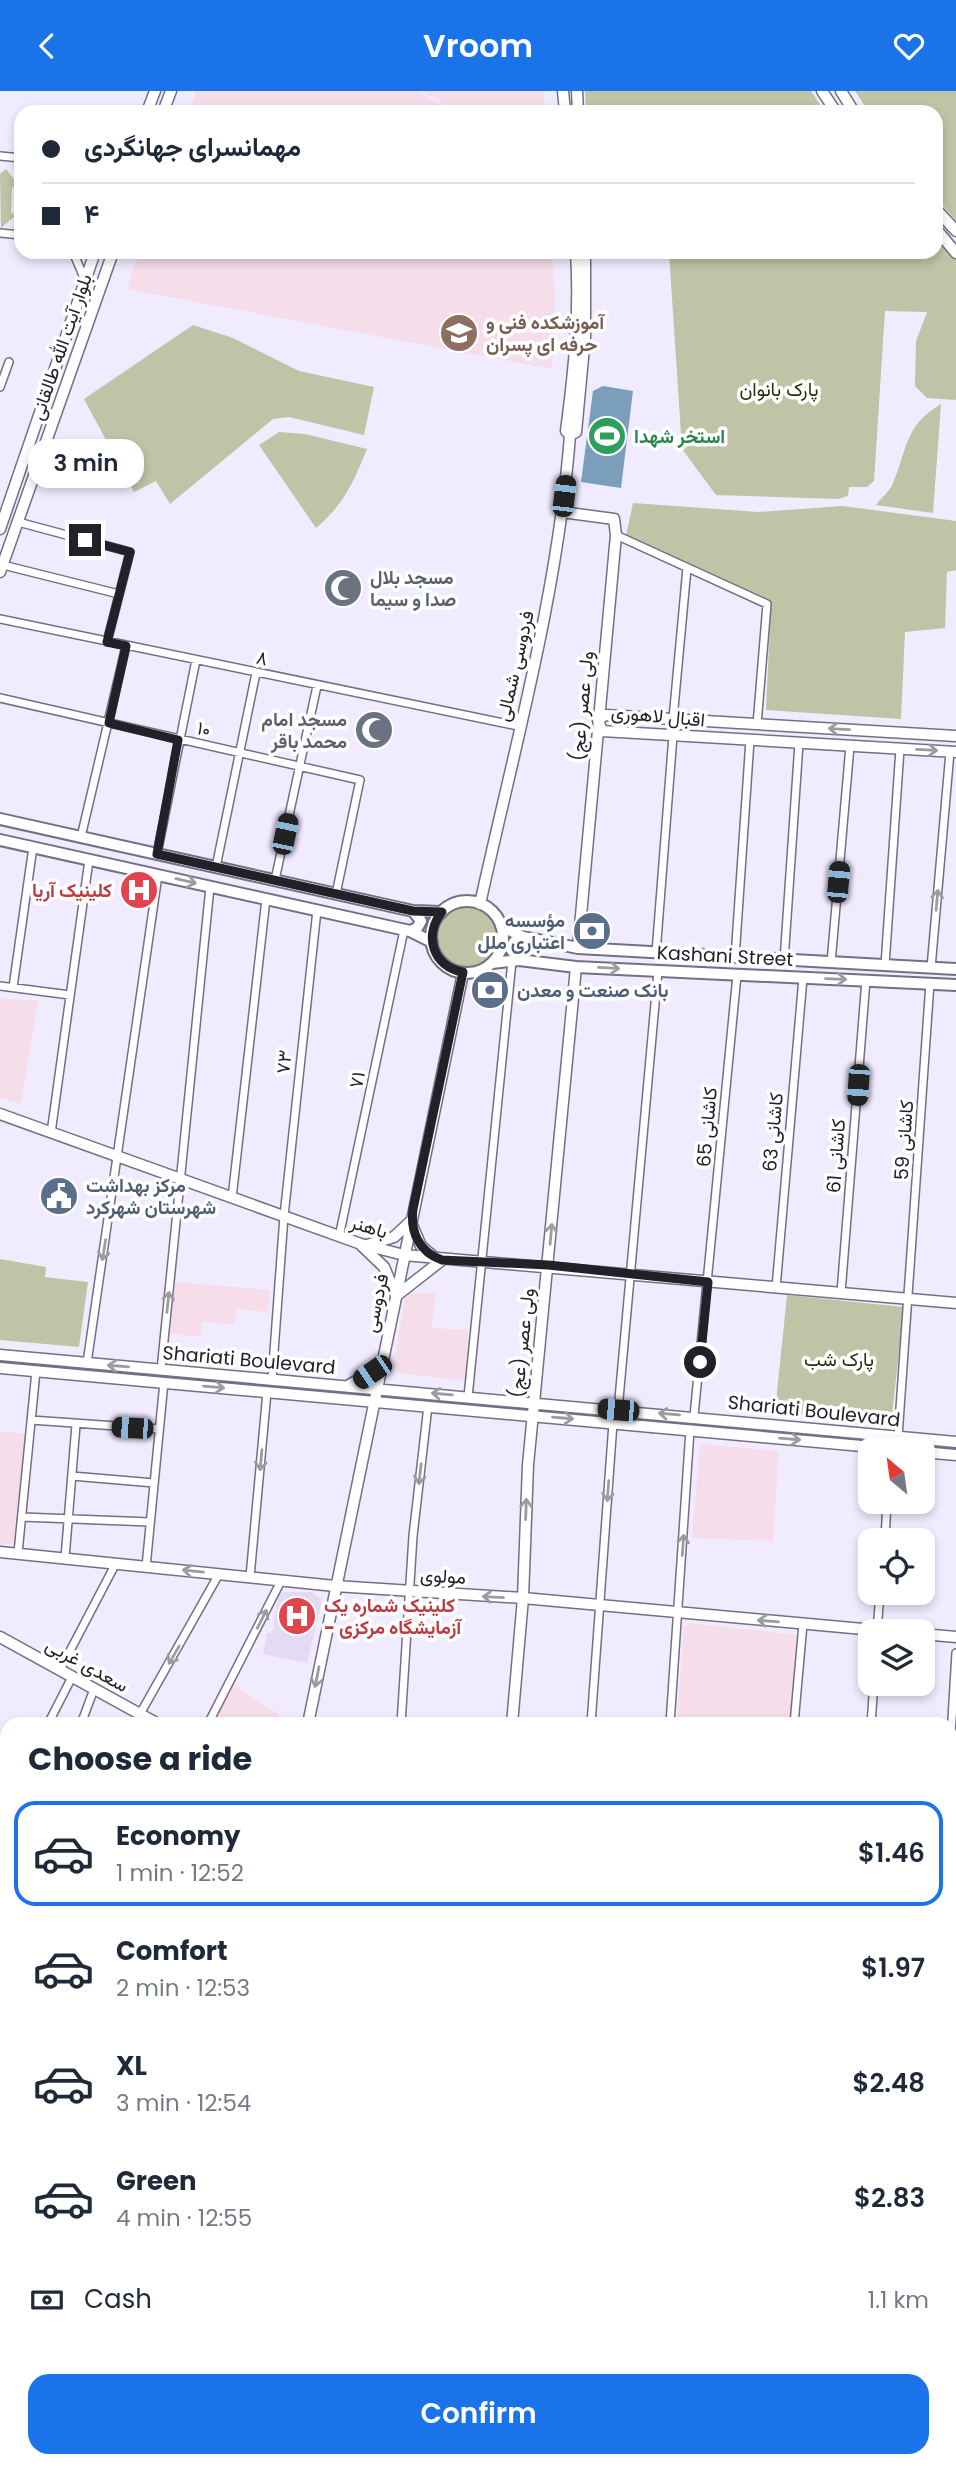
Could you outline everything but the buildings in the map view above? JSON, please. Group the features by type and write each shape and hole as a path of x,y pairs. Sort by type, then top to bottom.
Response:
{"main road":[{"path":"943,217 956,231"},
{"path":"943,237 956,253"},
{"name":"بلوار آیت الله طالقانی","path":"0,529 4,504 92,259"},
{"name":"بلوار آیت الله طالقانی","path":"1,569 111,259"},
{"name":"فردوسی شمالی","path":"480,904 548,599 562,512 570,435 566,431 579,289 577,259"},
{"name":"فردوسی شمالی","path":"570,435 576,432 584,350 585,259"},
{"path":"562,512 614,519 616,535"},
{"name":"ولی عصر (عج)","path":"578,948 616,535"},
{"name":"اقبال لاهوری","path":"953,752 602,731 598,720 605,715 956,736"},
{"path":"0,819 413,911 442,912 461,902 480,904 493,912 501,926 502,945 492,963 481,970 463,972 443,963 432,942 433,927 442,912"},
{"path":"0,825 116,851 127,847"},
{"path":"0,834 114,859 123,867"},
{"path":"0,840 407,931 432,942"},
{"path":"407,931 417,928 421,921 413,911"},
{"name":"Kashani Street","path":"501,926 523,937 578,948 956,969"},
{"path":"515,961 511,949 514,942 523,937"},
{"name":"Kashani Street","path":"492,963 515,961 576,967 956,985"},
{"name":"ولی عصر (عج)","path":"513,1717 523,1598 534,1403 576,967"},
{"name":"فردوسی","path":"309,1717 463,972"},
{"name":"باهنر","path":"0,1114 118,1159 360,1244 404,1255 442,1260 548,1265 629,1276 956,1303"},
{"path":"360,1244 388,1240 411,1221 421,1246 428,1255 442,1260"},
{"path":"360,1244 384,1268 396,1297 442,1260"},
{"name":"Shariati Boulevard","path":"0,1355 694,1416 898,1437"},
{"path":"346,1386 381,1365 400,1391"},
{"name":"Shariati Boulevard","path":"0,1368 858,1446"},
{"name":"Shariati Boulevard","path":"935,1440 956,1441"},
{"path":"935,1453 956,1455"},
{"name":"مولوی","path":"0,1552 335,1586 523,1598 858,1629"},
{"path":"935,1635 956,1637"},
{"name":"سعدی غربی","path":"0,1637 145,1717"}],"street":[{"path":"76,259 85,280"},
{"path":"0,387 9,362"},
{"path":"18,522 130,552 107,642"},
{"path":"616,535 767,604 757,725"},
{"path":"673,719 687,568"},
{"path":"1,569 119,594"},
{"name":"۸","path":"0,619 519,726"},
{"path":"81,837 126,646"},
{"path":"157,854 195,660"},
{"path":"216,867 256,673"},
{"path":"275,880 317,686"},
{"name":"۱۰","path":"0,698 360,780 336,894"},
{"path":"656,953 673,736"},
{"path":"735,958 750,740"},
{"path":"784,961 799,743"},
{"path":"831,963 850,746"},
{"path":"885,965 900,749"},
{"path":"931,968 953,752"},
{"path":"13,987 33,847"},
{"path":"51,1133 89,860"},
{"path":"87,1363 158,875"},
{"path":"162,1370 211,887"},
{"path":"232,1198 266,899"},
{"name":"۷۳","path":"272,1379 284,1216 317,910"},
{"name":"۷۱","path":"340,1237 407,931"},
{"path":"468,1397 515,961"},
{"path":"618,1410 658,971"},
{"name":"کاشانی 65","path":"694,1416 737,975"},
{"name":"کاشانی 63","path":"776,1288 803,978"},
{"name":"کاشانی 61","path":"841,1293 866,980"},
{"name":"کاشانی 59","path":"898,1437 930,983"},
{"path":"0,986 70,995"},
{"path":"18,1553 36,1371"},
{"path":"146,1567 164,1383"},
{"path":"250,1577 267,1392"},
{"path":"402,1717 413,1536 428,1406"},
{"path":"31,1420 159,1429"},
{"path":"591,1717 613,1423"},
{"path":"65,1558 76,1425"},
{"path":"671,1717 690,1430"},
{"path":"72,1476 154,1483"},
{"path":"22,1517 150,1523"},
{"path":"60,1670 116,1563"},
{"path":"140,1714 219,1574"},
{"path":"212,1717 281,1581"},
{"path":"795,1717 803,1624"},
{"path":"952,1717 956,1653"},
{"path":"52,1717 72,1677"},
{"path":"84,1717 94,1689"},
{"path":"872,1717 873,1696"}],"shaded area":[{"path":"196,91 418,91 441,105 191,105"},
{"path":"422,91 544,91 545,105 445,105"},
{"name":"آموزشکده فنی و حرفه ای پسران","path":"137,259 552,259 555,298 552,369 127,289"},
{"path":"0,998 38,1001 21,1104 0,1097"},
{"path":"175,1282 270,1290 268,1312 237,1309 234,1325 202,1321 200,1337 170,1333"},
{"path":"406,1293 436,1293 431,1328 468,1330 466,1381 398,1373 394,1361"},
{"path":"0,1431 26,1434 16,1545 0,1543"},
{"path":"700,1444 779,1451 773,1541 692,1538"},
{"name":"کلینیک شماره یک - آزمایشگاه مرکزی","path":"312,1592 322,1600 307,1663 263,1654 267,1633 272,1633 279,1594"},
{"path":"690,1623 797,1635 790,1717 677,1717 684,1627"},
{"path":"233,1684 278,1714 277,1717 216,1717"}],"green space":[{"path":"585,91 811,91 820,105 586,105"},
{"path":"855,91 956,91 956,221 943,205 943,105 864,105"},
{"path":"6,169 14,179 11,212 14,217 1,228 0,174"},
{"name":"پارک بانوان","path":"943,242 956,256 956,400 927,398 915,386 916,341 927,312 885,311 874,481 867,487 849,487 848,496 838,499 716,495 682,449 669,259 943,259"},
{"path":"193,325 233,338 299,371 374,387 364,435 289,417 273,419 170,504 156,481 134,492 84,399"},
{"path":"941,404 933,513 876,505 892,486 914,429 929,412"},
{"path":"279,432 305,434 367,449 347,492 316,528 259,445"},
{"path":"633,503 758,512 843,506 956,521 956,570 947,572 945,628 905,632 901,719 766,710 771,603 626,536"},
{"path":"467,906 479,908 489,915 496,925 496,949 489,959 479,966 467,968 455,966 445,959 438,949 436,937 438,925 445,915 455,908"},
{"path":"0,1259 46,1267 45,1277 88,1282 79,1347 0,1340"},
{"name":"پارک شب","path":"787,1295 904,1307 891,1424 775,1412"}],"water":[{"name":"استخر شهدا","path":"603,386 633,391 621,488 581,482 593,391"}],"place":[{"name":"آموزشکده فنی و حرفه ای پسران","path":"459,333"},
{"name":"استخر شهدا","path":"607,436"},
{"name":"مسجد بلال صدا و سیما","path":"343,588"},
{"name":"مسجد امام محمد باقر","path":"374,730"},
{"name":"کلینیک آریا","path":"139,890"},
{"name":"مؤسسه اعتباری ملل","path":"592,931"},
{"name":"بانک صنعت و معدن","path":"490,990"},
{"name":"مرکز بهداشت شهرستان شهرکرد","path":"59,1196"},
{"name":"کلینیک شماره یک - آزمایشگاه مرکزی","path":"297,1616"}],"route":[{"path":"85,540 130,552 107,642 126,646 109,723 178,740 157,854 413,911 442,912 432,931 434,950 445,965 463,972 411,1221 421,1246 428,1255 442,1260 548,1265 629,1276 708,1282 700,1362"}]}
